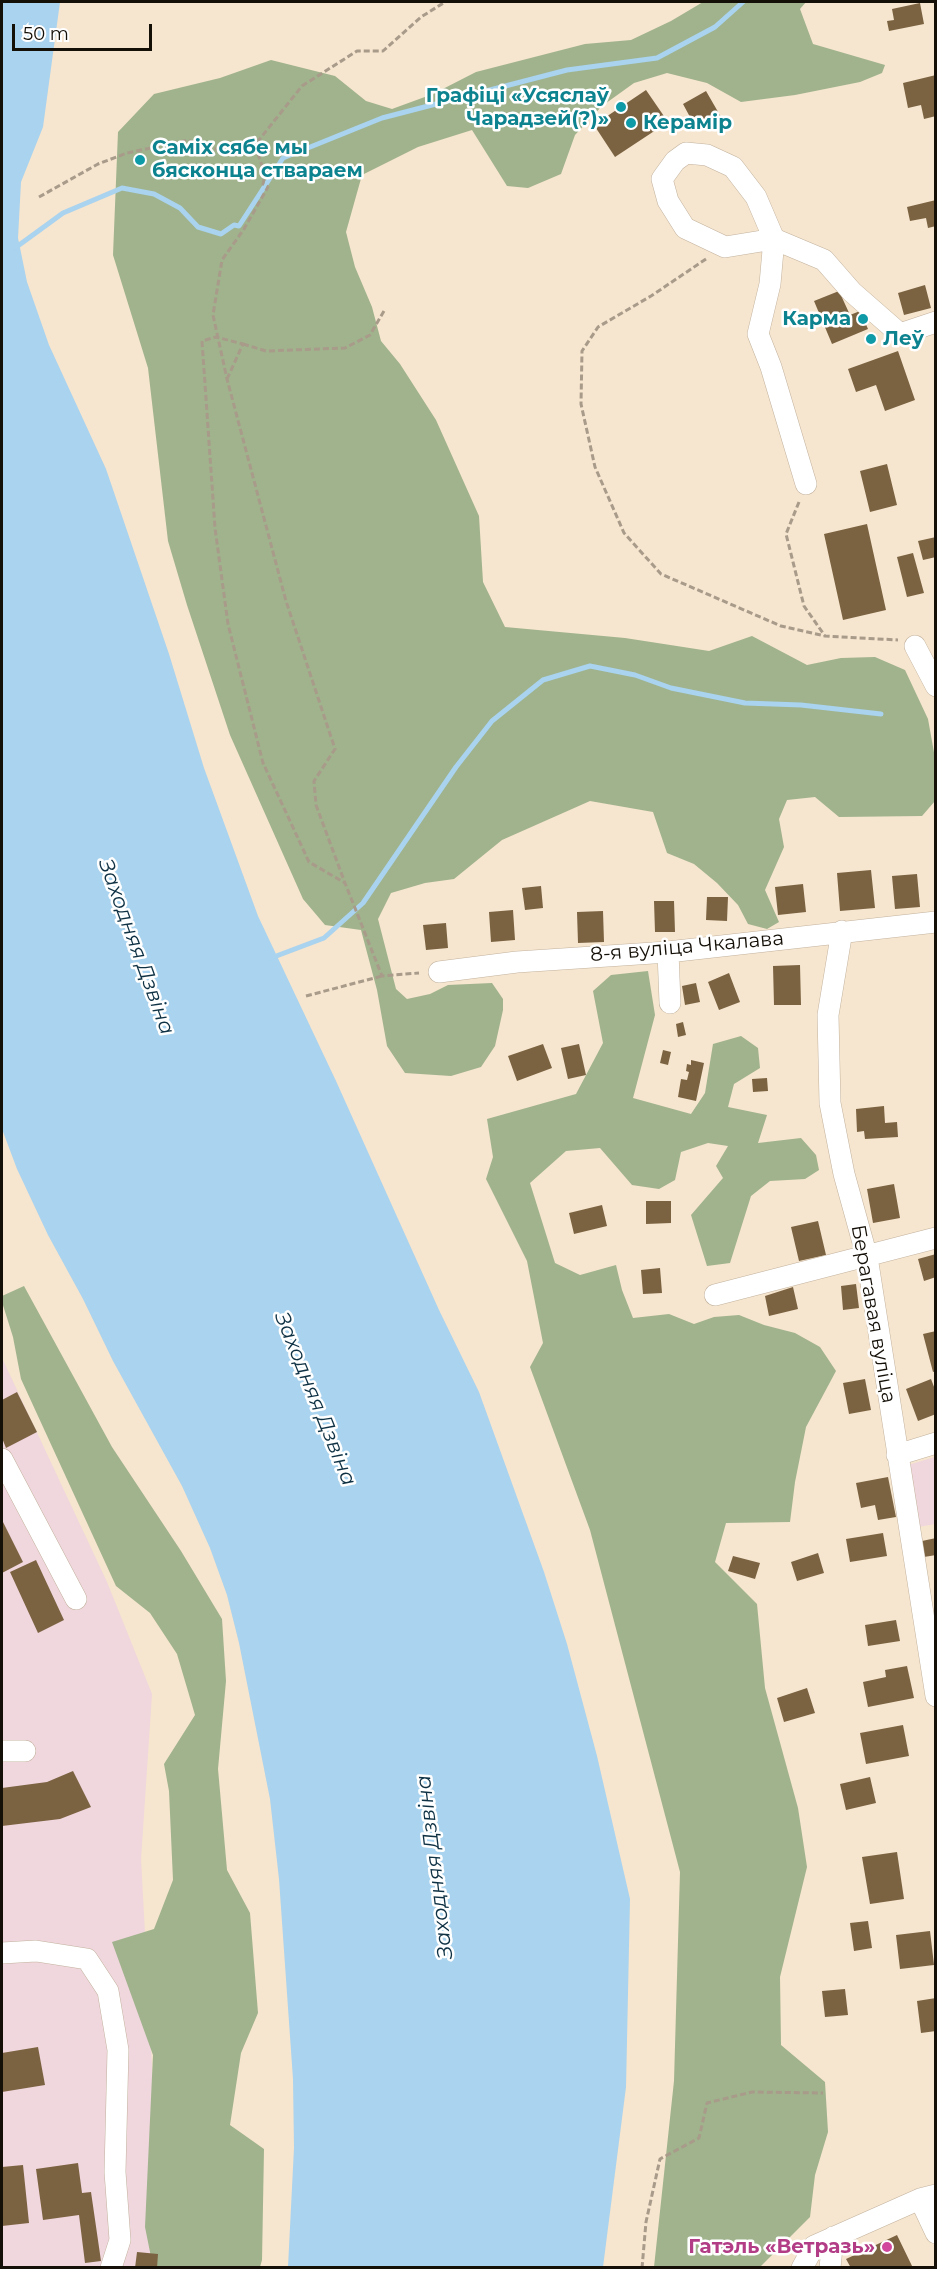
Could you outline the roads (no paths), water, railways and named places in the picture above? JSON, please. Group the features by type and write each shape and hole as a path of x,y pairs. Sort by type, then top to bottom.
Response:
{"street":[{"path":"806,484 771,367 758,334 770,284 774,239 756,197 733,166 707,155 686,153 675,161 662,178 668,201 685,228 725,247 774,239 824,260 852,292 900,334 936,322"},
{"path":"915,646 936,686"},
{"name":"8-я вуліца Чкалава","path":"439,972 517,962 668,952 936,922"},
{"name":"Берагавая вуліца","path":"842,932 828,1016 830,1103 844,1174 867,1257 897,1455 933,1659 936,1696"},
{"path":"668,952 670,1004"},
{"path":"715,1295 936,1238"},
{"path":"897,1455 936,1443"},
{"path":"2,1459 76,1599"},
{"path":"2,1751 25,1751"},
{"path":"2,1953 36,1951 87,1959 108,1991 118,2050 115,2172 120,2240 111,2268"},
{"path":"802,2268 814,2246 928,2197 936,2233"},
{"path":"830,2268 833,2237"}],"water":[{"name":"Заходняя Дзвіна","path":"2,2 60,2 43,127 21,182 18,238 27,282 49,345 106,469 169,654 204,768 258,916 479,1392 544,1572 567,1644 597,1756 630,1899 626,2087 603,2267 288,2267 294,2148 293,2079 279,1879 270,1799 239,1643 227,1595 210,1548 182,1486 113,1361 48,1235 17,1169 2,1129"}],"waterway":[{"path":"15,248 63,213 122,188 154,194 180,208 198,227 221,234 234,225 239,226 283,158 382,118 567,70 657,58 715,27 743,2"},
{"path":"271,958 324,938 363,903 456,767 492,721 543,680 590,666 635,675 671,688 745,703 801,705 881,714"}],"place":[{"name":"Графіці «Усяслаў Чарадзей(?)»","path":"621,107"},
{"name":"Керамір","path":"631,123"},
{"name":"Саміх сябе мы бясконца ствараем","path":"140,160"},
{"name":"Карма","path":"863,319"},
{"name":"Леў","path":"871,339"},
{"name":"Гатэль «Ветразь»","path":"887,2247"}]}
